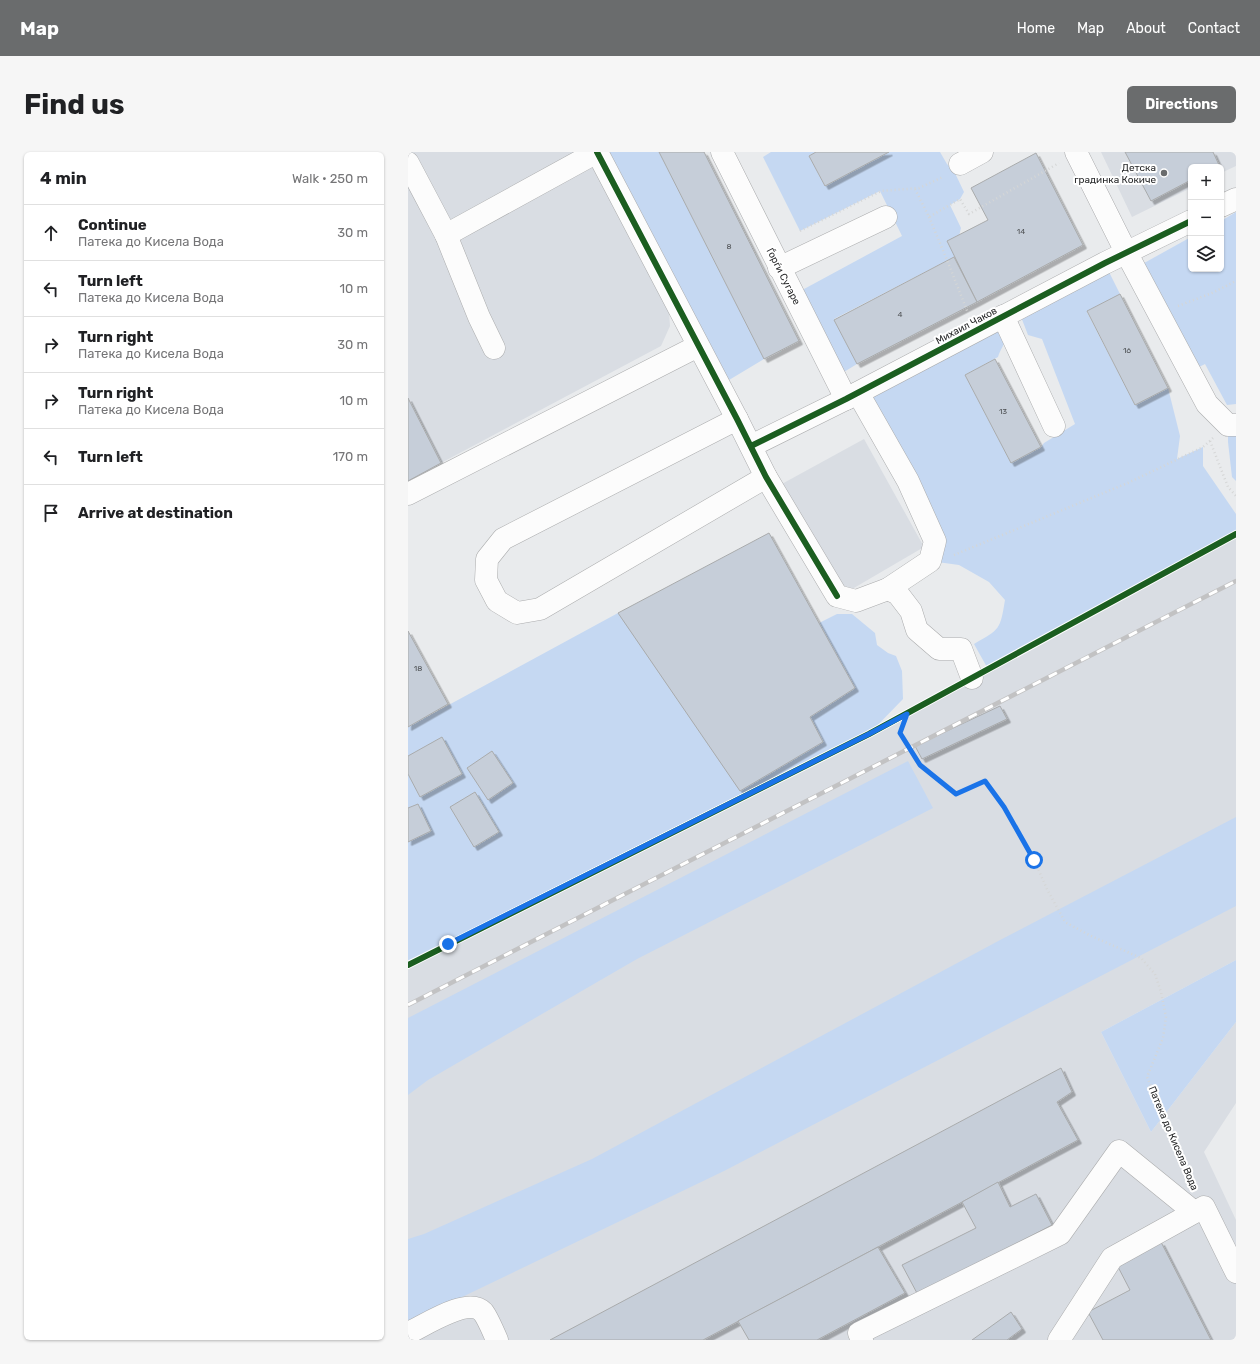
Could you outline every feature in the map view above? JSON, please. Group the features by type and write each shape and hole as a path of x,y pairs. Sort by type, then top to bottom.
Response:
{"street":[{"path":"446,235 597,152 766,477 837,596 856,601 888,589 930,562"},
{"path":"960,164 982,152"},
{"name":"Ѓорѓи Сугаре","path":"728,154 780,268 852,396 908,481 935,541 930,562"},
{"path":"1070,156 1126,252 1207,404 1232,425"},
{"path":"408,162 446,235 479,316 494,348"},
{"path":"1224,205 1236,199"},
{"path":"780,268 886,217"},
{"name":"Михаил Чаков","path":"751,446 852,396 1126,252 1188,222"},
{"path":"1003,316 1054,426"},
{"path":"408,494 698,346"},
{"path":"737,419 503,539 488,559 486,580 497,601 517,613 540,609 766,477"},
{"path":"888,589 898,594 911,611 917,630 939,649 961,649 972,678"},
{"path":"855,1338 1060,1234 1119,1151 1199,1210 1236,1272"},
{"path":"1059,1340 1112,1258 1199,1210"},
{"path":"408,1333 457,1309 472,1307 482,1312 497,1340"}],"path":[{"path":"929,217 960,199 968,214 1070,156"},
{"path":"915,189 929,217 951,272"},
{"path":"1159,313 1212,293 1236,281"},
{"path":"930,562 954,555 1130,482 1203,447 1232,425"},
{"path":"1210,441 1228,487 1236,496"},
{"path":"900,717 913,710"}],"shaded area":[{"path":"408,152 589,152 669,312 670,326 661,346 441,463 408,398"},
{"path":"597,152 659,152 764,359 719,386"},
{"path":"771,152 816,152 809,156 825,186 889,152 940,152 947,164 954,171 964,192 960,199 950,205 961,228 954,257 834,319 857,364 834,378 793,295 902,236 880,191 800,231 763,157"},
{"path":"1101,152 1236,152 1236,166 1224,172 1224,164 1188,164 1188,189 1132,217"},
{"path":"1236,212 1236,404 1227,405 1205,364 1191,371 1137,267 1188,239 1188,272 1224,272 1224,219"},
{"path":"1105,264 1120,294 1087,312 1135,405 1168,388 1180,436 1177,459 1203,447 1203,466 1236,514 1236,534 988,669 974,644 997,628 1002,617 1005,600 989,582 959,565 930,561 935,541 860,394 993,323 1005,339 998,357 965,375 1011,462 1041,447 1044,443 1075,424 1042,339 1028,335 1018,309"},
{"path":"1228,425 1236,425 1236,481 1232,477 1228,442"},
{"path":"864,439 924,547 847,592 780,485"},
{"path":"1236,538 1236,960 1101,1032 1151,1132 1236,1022 1236,1103 1204,1152 1236,1220 1236,1340 408,1340 408,965 869,734"},
{"path":"618,613 823,742 810,717 819,623 837,614 852,614 875,633 877,645 888,653 896,656 902,671 903,699 869,734 408,965 408,727"},
{"path":"908,761 933,808 637,959 428,1080 408,1095 408,1018"},
{"path":"1236,817 1236,906 724,1171 408,1323 408,1239 424,1234 592,1159 1002,939"},
{"path":"1236,960 1236,1022 1151,1132 1101,1032"}],"building":[{"path":"659,152 704,152 799,341 764,359"},
{"path":"816,152 889,152 825,186 809,156"},
{"name":"Детска градинка Кокиче","path":"1125,152 1213,152 1219,164 1188,164 1188,182 1151,201"},
{"path":"1036,153 1083,245 977,302 947,241 988,220 971,188"},
{"path":"954,257 977,302 857,364 834,320"},
{"path":"1120,294 1168,388 1135,405 1087,311"},
{"path":"995,359 1041,447 1011,463 965,375"},
{"path":"408,398 441,463 408,481"},
{"path":"769,533 855,688 810,717 823,742 740,791 618,613"},
{"path":"408,631 448,704 408,727"},
{"path":"1000,706 1007,719 922,759 915,746"},
{"path":"442,737 462,774 420,797 408,774 408,756"},
{"path":"492,751 513,783 488,800 467,768"},
{"path":"475,792 499,832 474,847 450,807"},
{"path":"418,804 431,831 408,842 408,808"},
{"path":"1061,1068 1072,1092 1057,1102 1078,1140 878,1247 703,1340 550,1340"},
{"path":"998,1182 1010,1207 1036,1194 1052,1225 918,1295 902,1265 976,1228 962,1202"},
{"path":"1161,1242 1211,1340 1103,1340 1088,1312 1130,1290 1117,1265"},
{"path":"878,1247 905,1293 817,1340 749,1340 738,1321"},
{"path":"1011,1312 1022,1329 1007,1340 972,1340"}],"railway":[{"path":"408,1005 1236,581"}],"cycle path":[{"path":"597,152 766,477 837,596"},
{"path":"751,446 846,399 1105,263 1188,222"},
{"path":"408,965 869,734 1236,534"}],"place":[{"name":"Детска градинка Кокиче","path":"1164,173"}],"route":[{"path":"448,944 907,714 900,733 920,765 956,794 985,781 1004,807 1034,860"}]}
